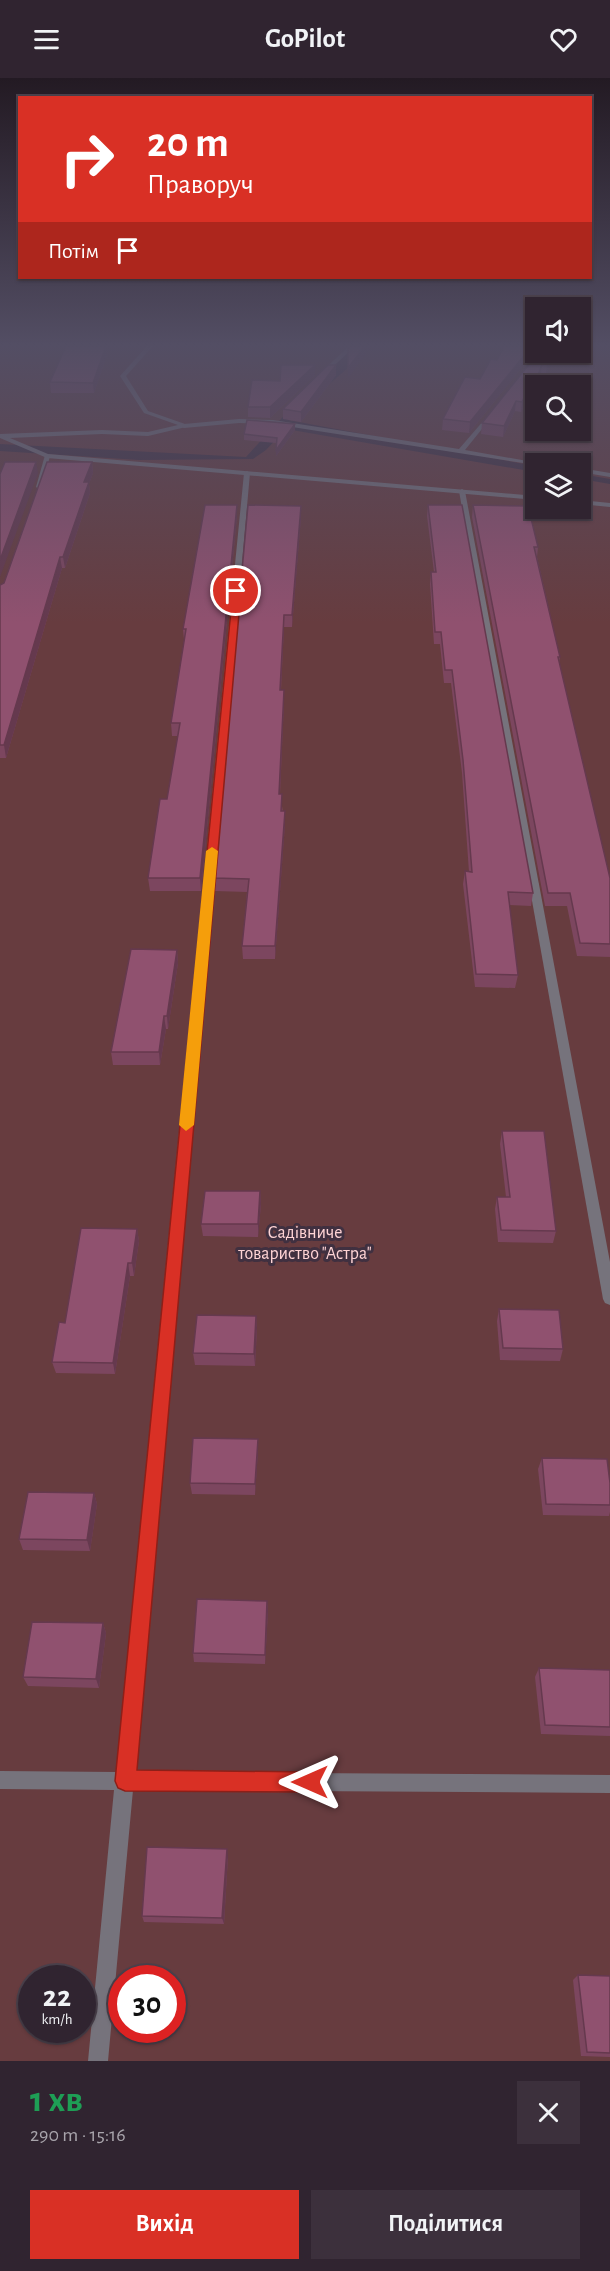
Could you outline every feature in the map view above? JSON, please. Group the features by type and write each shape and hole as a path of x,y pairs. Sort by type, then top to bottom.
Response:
{"street":[{"path":"6,439 47,456 525,497"},
{"path":"385,439 525,461"},
{"path":"462,450 471,439"},
{"path":"35,499 47,456"},
{"path":"591,472 610,475"},
{"path":"98,2061 247,473"},
{"path":"462,491 610,1299"},
{"path":"591,503 610,505"},
{"path":"0,1780 610,1784"}],"green space":[{"path":"0,439 263,439 246,457 0,444"},
{"name":"Садівниче товариство \"Астра\"","path":"277,439 341,439 525,470 525,519 591,519 591,481 610,484 610,2061 0,2061 0,451 139,460 253,459"},
{"path":"388,439 591,441 591,439 610,439 610,479 591,476 591,453 525,453 525,464"}],"building":[{"path":"277,439 284,439 276,450"},
{"path":"5,462 36,462 0,560 0,474"},
{"path":"47,462 92,462 84,482 89,482 63,557 60,557 4,745 0,745 0,585 4,583"},
{"path":"205,505 237,505 200,878 148,878 160,799 167,799 180,723 171,723 186,629 183,629"},
{"path":"248,505 301,506 292,615 284,615 280,690 284,690 279,794 282,794 281,811 285,811 275,946 242,946 249,879 214,878"},
{"path":"428,505 462,505 533,893 508,892 518,975 476,974 465,871 472,872 463,760 452,670 445,670 441,632 435,632 431,572 436,572"},
{"path":"473,505 525,506 525,519 531,519 538,547 534,547 560,657 558,657 610,878 610,944 580,943 570,893 548,893"},
{"path":"131,949 177,950 159,1052 111,1052"},
{"path":"502,1131 544,1131 556,1231 501,1230 497,1197 510,1197"},
{"path":"205,1191 260,1191 258,1224 201,1224"},
{"path":"81,1228 137,1229 132,1263 128,1263 113,1363 52,1362 59,1322 65,1323"},
{"path":"499,1309 559,1310 563,1349 503,1348"},
{"path":"197,1315 256,1316 254,1354 193,1353"},
{"path":"193,1438 258,1439 255,1484 190,1483"},
{"path":"542,1458 607,1459 610,1505 546,1504"},
{"path":"28,1492 94,1493 87,1540 19,1539"},
{"path":"197,1599 267,1601 265,1655 193,1653"},
{"path":"32,1622 103,1623 96,1679 23,1677"},
{"path":"539,1668 610,1670 610,1727 545,1725"},
{"path":"147,1847 227,1849 222,1918 142,1916"},
{"path":"578,1975 610,1976 610,2053 587,2052"}],"slow traffic":[{"path":"186,1125 212,851"}],"route":[{"path":"236,591 125,1781 310,1782"}]}
